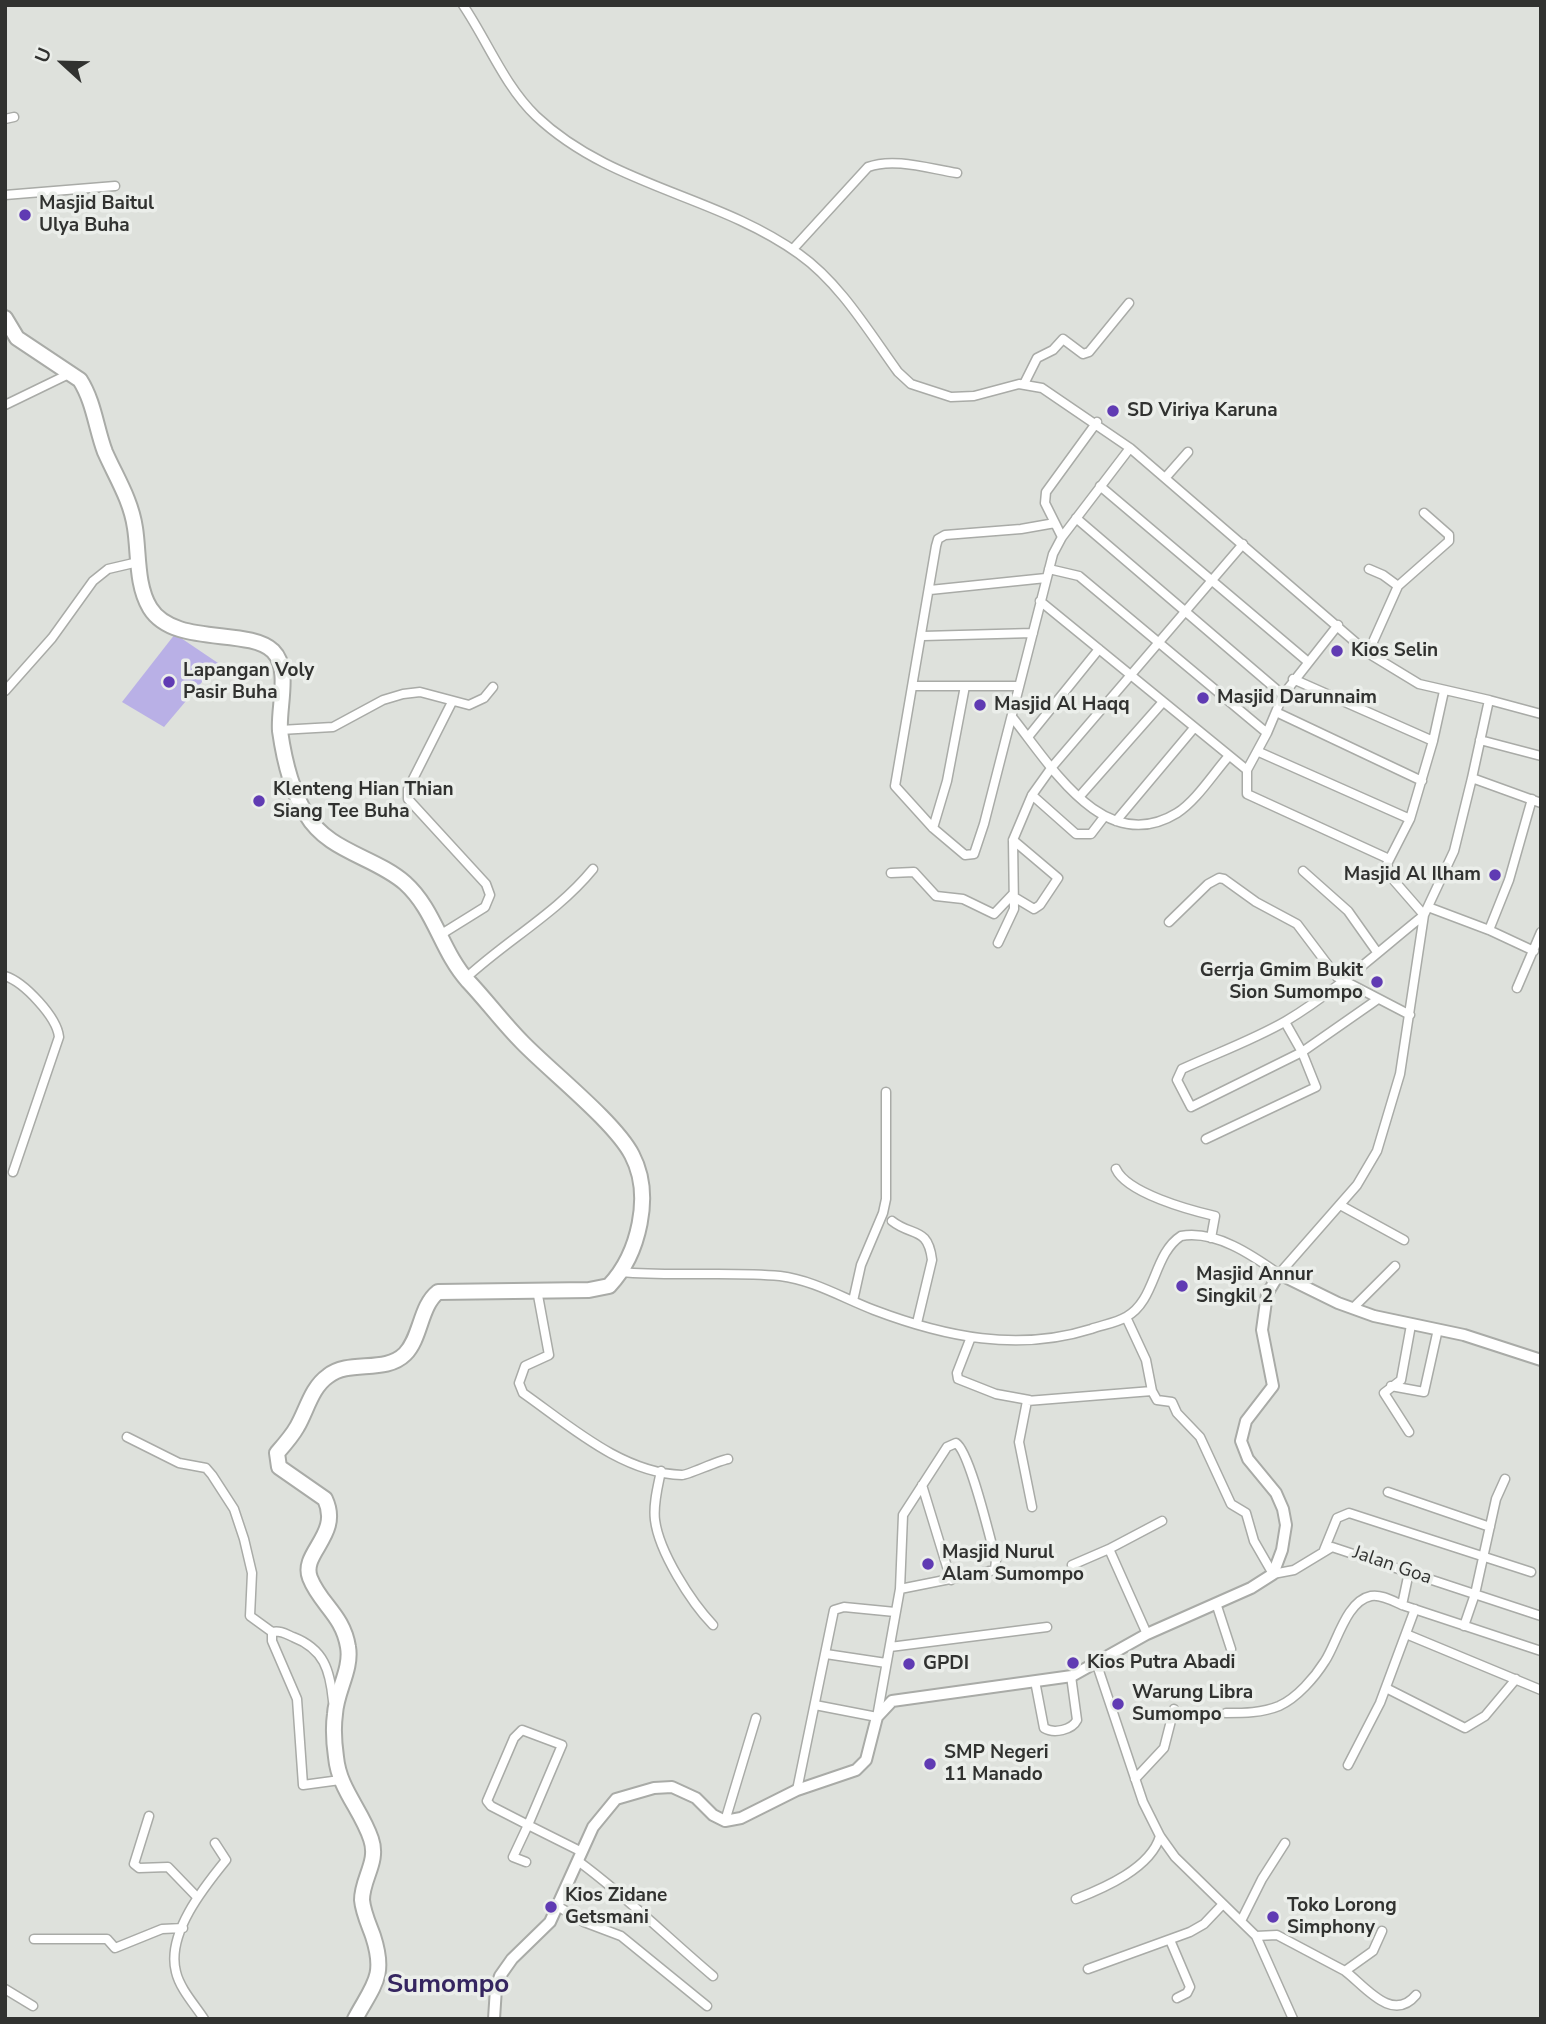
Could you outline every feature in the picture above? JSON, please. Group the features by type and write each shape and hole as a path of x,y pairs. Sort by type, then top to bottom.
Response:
{"highway":[{"path":"5,318 11,341 71,373 86,390 105,450 126,495 135,526 145,598 150,609 169,626 260,645 275,654 282,672 280,730 293,785 311,821 337,845 387,870 408,886 432,917 466,978 519,1040 600,1118 631,1154 642,1194 637,1233 621,1272 610,1286 599,1289 435,1293 407,1352 393,1362 339,1370 327,1376 313,1395 297,1427 277,1453 279,1467 325,1499 330,1512 328,1529 309,1572 313,1584 340,1619 348,1646 349,1660 335,1714 340,1780 370,1835 374,1851 362,1900 379,1953 380,1973 355,2019"}],"street":[{"path":"463,5 522,100 583,153 641,182 697,200 793,249 820,271 898,372 911,384 951,397 974,397 1024,384 1042,388 1097,422 1166,477 1368,653 1407,678 1444,691 1541,714"},
{"path":"793,249 868,167 878,163 894,164 957,173"},
{"path":"5,195 115,186"},
{"path":"1024,384 1037,358 1053,350 1063,339 1083,354 1089,352 1129,303"},
{"path":"5,405 71,373"},
{"path":"1062,537 1045,503 1046,492 1097,422"},
{"path":"1055,523 941,537 936,546 923,636 895,786 933,828 961,853 974,854 1012,717 1040,601 1062,537 1130,448"},
{"path":"1166,477 1188,452"},
{"path":"1100,486 1307,661"},
{"path":"1368,653 1398,586 1449,541 1449,535 1442,526 1424,513"},
{"path":"1076,518 1283,695"},
{"path":"998,943 1012,917 1013,840 1032,795 1052,767 1243,544"},
{"path":"5,691 52,638 93,580 108,569 138,562"},
{"path":"1369,569 1398,586"},
{"path":"930,590 1048,574 1079,576 1268,733"},
{"path":"1040,601 1247,770"},
{"path":"1338,625 1293,678 1283,695 1259,752 1247,770 1247,794 1390,859"},
{"path":"923,636 1033,633"},
{"path":"1028,737 1099,649"},
{"path":"1293,678 1433,741"},
{"path":"914,686 1019,686"},
{"path":"933,828 947,781 965,686"},
{"path":"280,730 333,727 383,700 403,694 420,692 468,705 475,703 493,687"},
{"path":"1444,691 1433,741 1410,819 1390,859 1390,876 1426,911 1489,930 1534,951"},
{"path":"877,1717 892,1702 1071,1676 1147,1634 1251,1588 1273,1574 1282,1550 1286,1525 1283,1509 1276,1493 1248,1459 1241,1441 1246,1421 1273,1385 1262,1330 1267,1294 1279,1274 1340,1205 1367,1169 1386,1126 1401,1074 1415,963 1426,911 1454,851 1489,700"},
{"path":"440,935 479,912 485,907 490,895 486,884 408,800 408,789 452,702"},
{"path":"1079,797 1163,703"},
{"path":"1276,712 1422,780"},
{"path":"1012,717 1079,797 1104,817 1116,821 1138,823 1177,813 1228,757"},
{"path":"1116,821 1194,728"},
{"path":"1480,740 1541,756"},
{"path":"1259,752 1410,819"},
{"path":"1472,778 1536,801 1489,930"},
{"path":"1032,795 1079,835 1091,834 1104,817"},
{"path":"1013,840 1058,878 1040,905 1034,909 1013,896"},
{"path":"466,978 494,952 556,907 593,869"},
{"path":"1303,871 1349,911 1377,951"},
{"path":"891,873 914,872 936,896 963,899 994,914 1013,896"},
{"path":"1169,922 1208,884 1219,878 1297,924 1333,973 1344,981 1410,1016"},
{"path":"1378,999 1302,1052 1191,1107 1177,1080 1182,1069 1284,1022 1344,981 1426,911"},
{"path":"1517,988 1541,932"},
{"path":"5,976 24,985 55,1021 59,1037 13,1172"},
{"path":"1206,1139 1314,1090 1316,1084 1302,1052 1284,1022"},
{"path":"853,1301 860,1265 886,1199 886,1092"},
{"path":"1116,1169 1119,1176 1134,1186 1172,1203 1215,1216 1212,1238"},
{"path":"1340,1205 1404,1240"},
{"path":"892,1221 920,1232 931,1250 932,1260 917,1323"},
{"path":"621,1272 666,1276 781,1276 826,1289 917,1323 1003,1342 1060,1338 1126,1317 1136,1309 1167,1248 1174,1240 1188,1234 1212,1238 1242,1250 1279,1274 1353,1308 1411,1325 1438,1329 1541,1360"},
{"path":"1353,1308 1395,1266"},
{"path":"537,1290 549,1355 526,1366 519,1380 522,1392 617,1457 642,1467 685,1474 705,1464 728,1459"},
{"path":"1126,1317 1146,1360 1152,1391 1157,1400 1172,1402 1177,1413 1200,1437 1231,1504 1247,1513 1254,1541 1273,1574"},
{"path":"1409,1432 1384,1395 1402,1379 1411,1325"},
{"path":"1391,1386 1424,1392 1438,1329"},
{"path":"971,1337 957,1373 958,1379 996,1394 1029,1400 1152,1391"},
{"path":"1029,1400 1024,1408 1019,1442 1032,1507"},
{"path":"127,1437 179,1463 206,1468 234,1509 252,1573 250,1616 272,1632 275,1648 297,1699 303,1785 340,1780"},
{"path":"494,2019 496,1988 500,1976 512,1959 550,1922 603,1812 617,1798 663,1786 682,1790 725,1821 741,1818 797,1790 856,1770 866,1760 877,1717 900,1589 903,1515 947,1447 956,1443 963,1448 996,1567 990,1574 900,1589"},
{"path":"661,1471 655,1510 657,1531 683,1584 713,1625"},
{"path":"1464,1626 1475,1594 1496,1499 1505,1479"},
{"path":"922,1485 951,1580"},
{"path":"1388,1492 1490,1527"},
{"path":"1324,1550 1337,1518 1341,1514 1349,1513 1531,1573"},
{"path":"1072,1564 1109,1549 1162,1521"},
{"path":"1109,1549 1147,1634"},
{"name":"Jalan Goa","path":"1273,1574 1311,1562 1324,1550 1341,1549 1541,1616"},
{"path":"1402,1605 1409,1572"},
{"name":"Jalan Goa","path":"1226,1713 1270,1709 1291,1698 1321,1668 1349,1615 1369,1596 1541,1651"},
{"path":"1216,1603 1231,1649"},
{"path":"797,1790 834,1610 838,1607 895,1612"},
{"path":"1348,1765 1386,1688 1415,1609"},
{"path":"890,1647 1047,1627"},
{"path":"272,1632 278,1631 303,1640 325,1661 330,1674 335,1714"},
{"path":"1406,1634 1541,1690"},
{"path":"826,1654 886,1664"},
{"path":"1096,1661 1135,1779 1160,1836 1256,1936 1293,2019"},
{"path":"1035,1681 1044,1728 1063,1730 1072,1727 1077,1720 1071,1676"},
{"path":"1386,1688 1465,1728 1485,1716 1516,1679"},
{"path":"816,1705 877,1717"},
{"path":"1135,1779 1162,1751 1174,1709"},
{"path":"725,1821 755,1718"},
{"path":"526,1862 513,1857 528,1825 562,1745 522,1730 509,1748 487,1801 491,1806 528,1825 580,1856 634,1909 713,1976"},
{"path":"149,1816 134,1864 139,1868 168,1867 197,1897"},
{"path":"1076,1899 1110,1884 1137,1866 1153,1850 1160,1836"},
{"path":"204,2019 176,1972 176,1954 183,1928 197,1897 226,1860 215,1843"},
{"path":"1241,1919 1285,1843"},
{"path":"1088,1969 1170,1940 1204,1924 1223,1904"},
{"path":"559,1907 584,1922 621,1936 707,2006"},
{"path":"34,1939 107,1939 115,1948 162,1929 183,1928"},
{"path":"1345,1971 1371,1954 1382,1931"},
{"path":"1256,1936 1277,1935 1345,1971 1385,2003 1403,2004 1416,1996"},
{"path":"1170,1940 1190,1987 1187,1993 1177,1998"},
{"path":"5,1989 33,2006"}],"shaded area":[{"name":"Lapangan Voly Pasir Buha","path":"175,634 218,663 164,727 122,702"}],"place":[{"name":"Masjid Baitul Ulya Buha","path":"25,215"},
{"name":"SD Viriya Karuna","path":"1113,411"},
{"name":"Kios Selin","path":"1337,651"},
{"name":"Lapangan Voly Pasir Buha","path":"169,682"},
{"name":"Masjid Darunnaim","path":"1203,698"},
{"name":"Masjid Al Haqq","path":"980,705"},
{"name":"Klenteng Hian Thian Siang Tee Buha","path":"259,801"},
{"name":"Masjid Al Ilham","path":"1495,875"},
{"name":"Gerrja Gmim Bukit Sion Sumompo","path":"1377,982"},
{"name":"Masjid Annur Singkil 2","path":"1182,1286"},
{"name":"Masjid Nurul Alam Sumompo","path":"928,1564"},
{"name":"Kios Putra Abadi","path":"1073,1663"},
{"name":"GPDI","path":"909,1664"},
{"name":"Warung Libra Sumompo","path":"1118,1704"},
{"name":"SMP Negeri 11 Manado","path":"930,1764"},
{"name":"Kios Zidane Getsmani","path":"551,1907"},
{"name":"Toko Lorong Simphony","path":"1273,1917"}],"district":[{"name":"Sumompo","path":"448,1986"}]}
